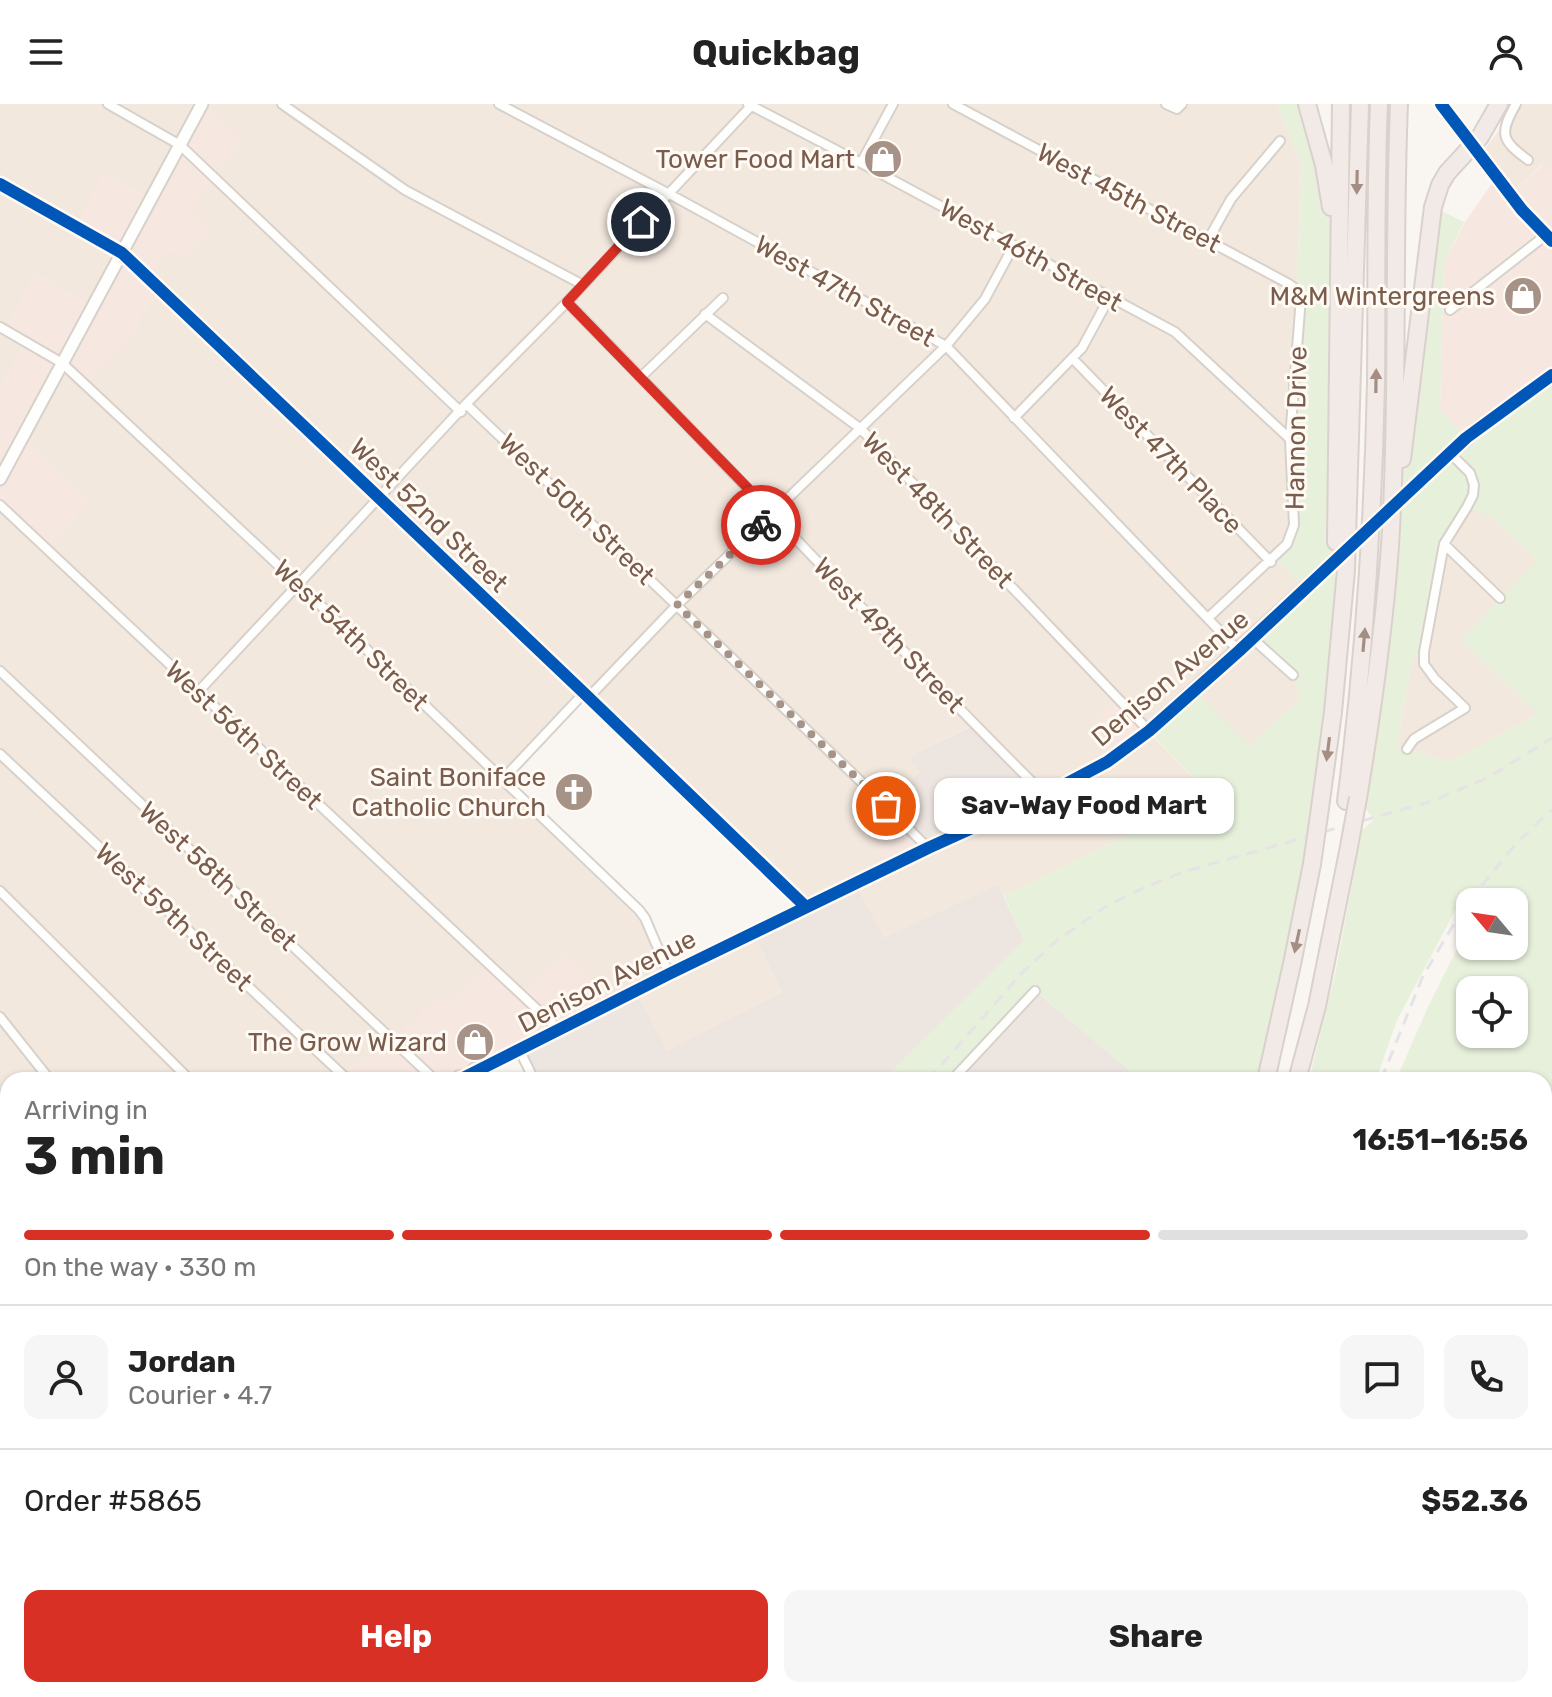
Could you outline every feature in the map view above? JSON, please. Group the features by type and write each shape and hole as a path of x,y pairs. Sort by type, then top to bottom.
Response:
{"highway":[{"path":"1307,104 1330,197 1338,343"},
{"path":"1333,712 1341,104"},
{"path":"1268,1072 1312,864 1333,712 1349,507 1360,104"},
{"path":"1352,800 1372,536 1379,104"},
{"path":"1297,1072 1317,1006 1382,645 1390,544 1399,104"},
{"path":"1390,544 1433,207 1447,173 1474,145 1499,104"}],"main road":[{"path":"1441,104 1522,210 1549,238"},
{"name":"Denison Avenue","path":"484,1072 558,1029 928,848 1045,795 1107,762 1149,731 1239,651 1476,430 1552,375"}],"street":[{"name":"West 50th Street","path":"108,104 180,145 677,605 928,848"},
{"path":"2,472 202,104"},
{"path":"282,104 405,190 583,285"},
{"name":"West 47th Street","path":"499,104 946,346 1239,651"},
{"path":"861,163 893,104"},
{"name":"West 45th Street","path":"953,104 1289,284 1301,297"},
{"path":"1166,104 1180,107"},
{"path":"1516,104 1507,120 1506,139 1510,147 1528,160"},
{"path":"198,692 749,105"},
{"name":"West 46th Street","path":"749,105 1175,332 1290,439"},
{"path":"1208,240 1231,199 1280,141"},
{"name":"West 52nd Street","path":"0,184 122,253 806,907"},
{"path":"1450,310 1549,238"},
{"path":"503,779 677,605 946,346 985,299 1014,245"},
{"name":"Hannon Drive","path":"1208,618 1271,562 1287,544 1294,525 1290,439 1301,297"},
{"path":"642,376 723,298"},
{"path":"1014,418 1082,348 1109,298"},
{"name":"West 49th Street","path":"567,302 1045,795"},
{"name":"West 48th Street","path":"705,314 861,429 1149,731"},
{"name":"West 54th Street","path":"0,327 62,363 299,584 639,910 669,974"},
{"name":"West 47th Place","path":"1072,358 1271,562"},
{"path":"1407,749 1414,739 1465,708 1424,664 1444,544 1473,495 1470,473 1450,453"},
{"name":"West 56th Street","path":"0,505 558,1029"},
{"path":"1444,544 1500,598"},
{"path":"1252,638 1293,675"},
{"name":"West 58th Street","path":"0,671 426,1072"},
{"name":"West 59th Street","path":"0,754 339,1072"},
{"path":"0,891 182,1072"},
{"path":"959,1072 1035,991"},
{"path":"0,1017 44,1072"},
{"path":"519,1049 530,1072"}],"shaded area":[{"path":"0,104 202,104 151,199 105,173 122,253 93,306 35,274 26,342 0,390"},
{"path":"204,104 1277,104 1301,163 1297,289 1305,588 1293,675 1300,700 1249,746 1149,732 1210,795 1004,896 998,886 883,939 806,907 584,693 503,778 639,910 669,973 753,933 782,992 666,1052 635,991 614,1002 521,994 489,965 448,1004 438,995 393,1041 344,1072 0,1072 0,505 88,504 22,437 62,363 140,327 134,321 162,292 146,276 171,249 210,231 189,209 216,180 211,174","holes":["974,725 893,865 851,820 876,796 886,806 920,772 909,760 916,753"]},
{"path":"204,104 243,142 212,174 217,180 189,209 211,231 182,260 171,250 147,276 162,292 134,321 140,327 87,386 63,363 22,437 88,503 46,548 0,505 0,390 26,342 4,329 35,274 93,306 121,254 75,227 104,172 151,198"},
{"path":"1516,104 1552,104 1552,174 1542,165 1510,194 1481,154"},
{"path":"1543,165 1552,174 1552,375 1466,438 1440,408 1444,262 1465,222 1497,176 1510,194"},
{"path":"1467,507 1491,516 1537,560 1538,714 1450,762 1397,746 1412,659 1444,544"},
{"path":"1117,698 1149,731 1123,751 1094,719"},
{"path":"975,725 1045,795 928,848 886,806 920,772 909,760 916,753"},
{"path":"876,796 928,848 893,865 851,820"},
{"path":"855,884 884,938 998,885 1024,940 1035,991 1131,1072 536,1072 519,1049 635,991 667,1051 782,992 753,933"},
{"path":"565,952 614,1002 475,1072 344,1072 393,1041 438,994 448,1003 489,964 521,994"}],"green space":[{"path":"1277,104 1307,104 1330,197 1337,491 1333,712 1267,1072 1131,1072 1035,991 959,1072 890,1072 1024,940 1004,896 1210,795 1149,731 1194,691 1249,746 1300,700 1293,675 1252,638 1305,588 1275,557 1291,534 1290,439 1301,297 1297,290 1301,163"},
{"path":"1433,207 1464,222 1444,262 1440,408 1466,438 1552,375 1552,1072 1400,1072 1456,951 1456,960 1528,960 1528,888 1456,888 1456,909 1397,1020 1379,1072 1311,1072 1336,970 1362,830 1374,820 1358,798","holes":["1467,508 1491,516 1537,560 1461,640 1538,714 1450,762 1397,746 1412,659 1424,652 1444,544"]}],"railway":[{"path":"935,1072 1022,973 1055,942 1105,907 1183,872 1432,801 1487,778 1552,738"},
{"path":"1384,1072 1423,976 1464,907 1515,845 1552,809"}],"cycle path":[{"path":"1441,104 1522,210 1552,241"},
{"path":"0,184 122,253 806,907"},
{"path":"475,1072 669,974 928,848 1045,795 1107,762 1149,731 1239,651 1466,438 1552,375"}],"way so far":[{"path":"761,525 677,605 886,806"}],"place":[{"name":"Tower Food Mart","path":"883,159"},
{"name":"M&M Wintergreens","path":"1523,296"},
{"name":"Saint Boniface Catholic Church","path":"574,792"},
{"name":"Sav-Way Food Mart","path":"886,806"},
{"name":"The Grow Wizard","path":"475,1042"}],"route":[{"path":"641,222 567,302 773,514 761,525"}]}
